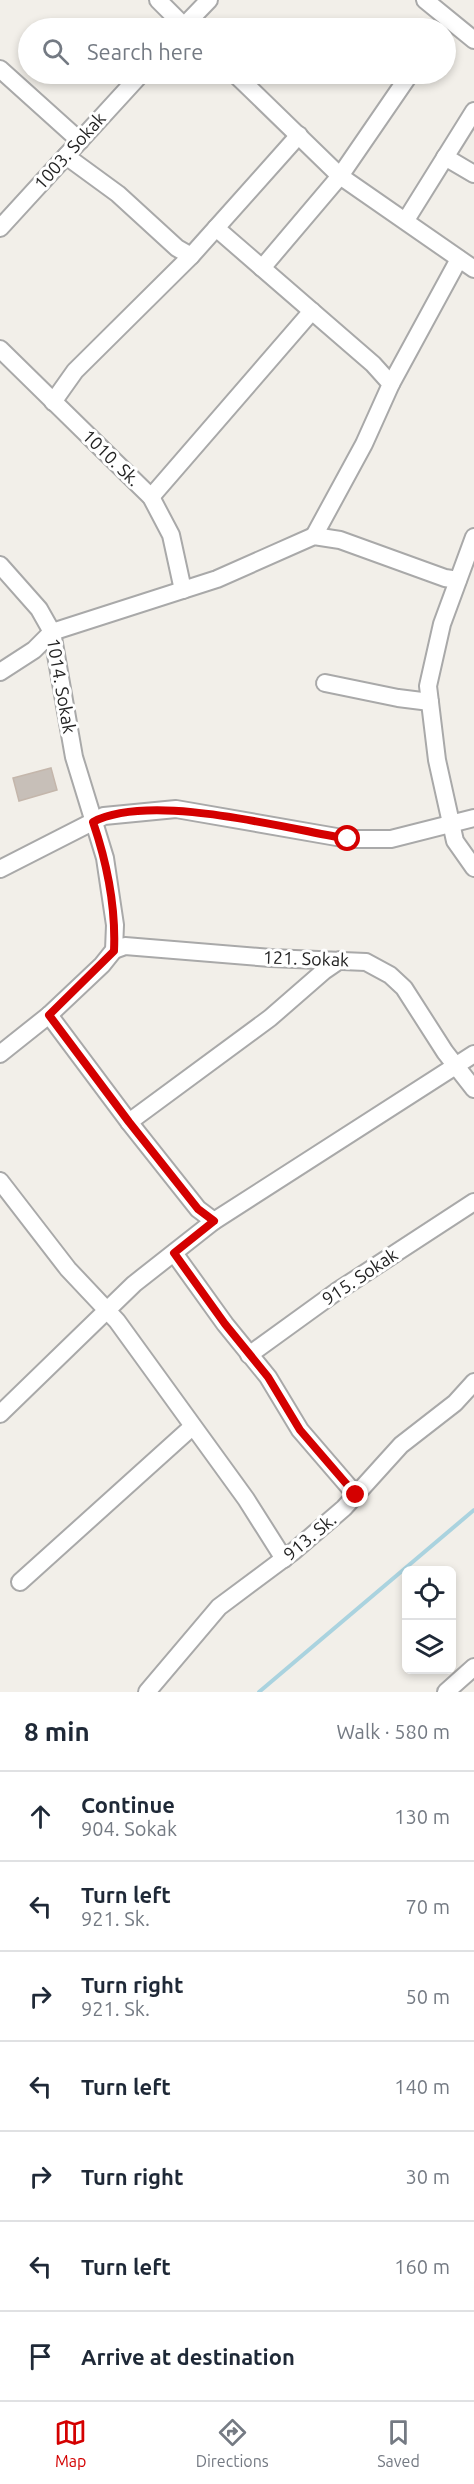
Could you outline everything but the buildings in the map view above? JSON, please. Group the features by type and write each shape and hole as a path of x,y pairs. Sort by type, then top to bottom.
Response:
{"street":[{"path":"158,0 175,18"},
{"path":"193,18 209,0"},
{"path":"425,0 439,18"},
{"path":"456,30 474,40"},
{"path":"0,69 80,141"},
{"name":"1003. Sokak","path":"0,228 132,84"},
{"path":"245,84 340,176 474,269"},
{"path":"262,268 340,176 403,84"},
{"path":"406,220 474,111"},
{"path":"53,402 75,371 191,256 298,135"},
{"path":"66,156 118,194 177,248 191,256"},
{"path":"445,157 474,174"},
{"path":"216,228 373,364 391,384"},
{"path":"314,536 364,444 391,384 459,259"},
{"path":"151,497 312,311"},
{"name":"1010. Sk.","path":"0,349 151,497 171,535 183,590"},
{"path":"0,672 34,650 52,633 217,579 314,536 340,540 445,579 458,580"},
{"path":"474,537 442,624 428,686 436,760 451,826 455,841 474,868"},
{"name":"1014. Sokak","path":"0,565 39,609 52,633 74,756 105,858 115,926 114,951"},
{"path":"325,683 430,702"},
{"path":"0,869 104,816 176,809 348,839 391,839 474,819"},
{"name":"121. Sokak","path":"114,951 125,946 271,958 366,962 390,975 404,988 455,1065 474,1089"},
{"path":"0,1054 49,1015 114,951"},
{"path":"129,1122 270,1018 340,960"},
{"path":"49,1015 198,1209 214,1221"},
{"path":"0,1414 134,1284 214,1221 474,1054"},
{"path":"0,1180 68,1269 106,1312 117,1321 246,1500 284,1559"},
{"name":"915. Sokak","path":"249,1355 336,1292 474,1202"},
{"path":"174,1253 249,1355 268,1377 300,1430 356,1495"},
{"name":"913. Sk.","path":"147,1692 219,1607 284,1559 356,1495 401,1445 455,1403 474,1382"},
{"path":"20,1582 192,1427"},
{"path":"446,1692 474,1668"}],"waterway":[{"path":"259,1692 474,1510"}],"route":[{"path":"348,839 176,809 104,816 93,822 105,858 115,926 114,951 49,1015 198,1209 214,1221 174,1253 225,1324 268,1377 300,1430 356,1495"}]}
